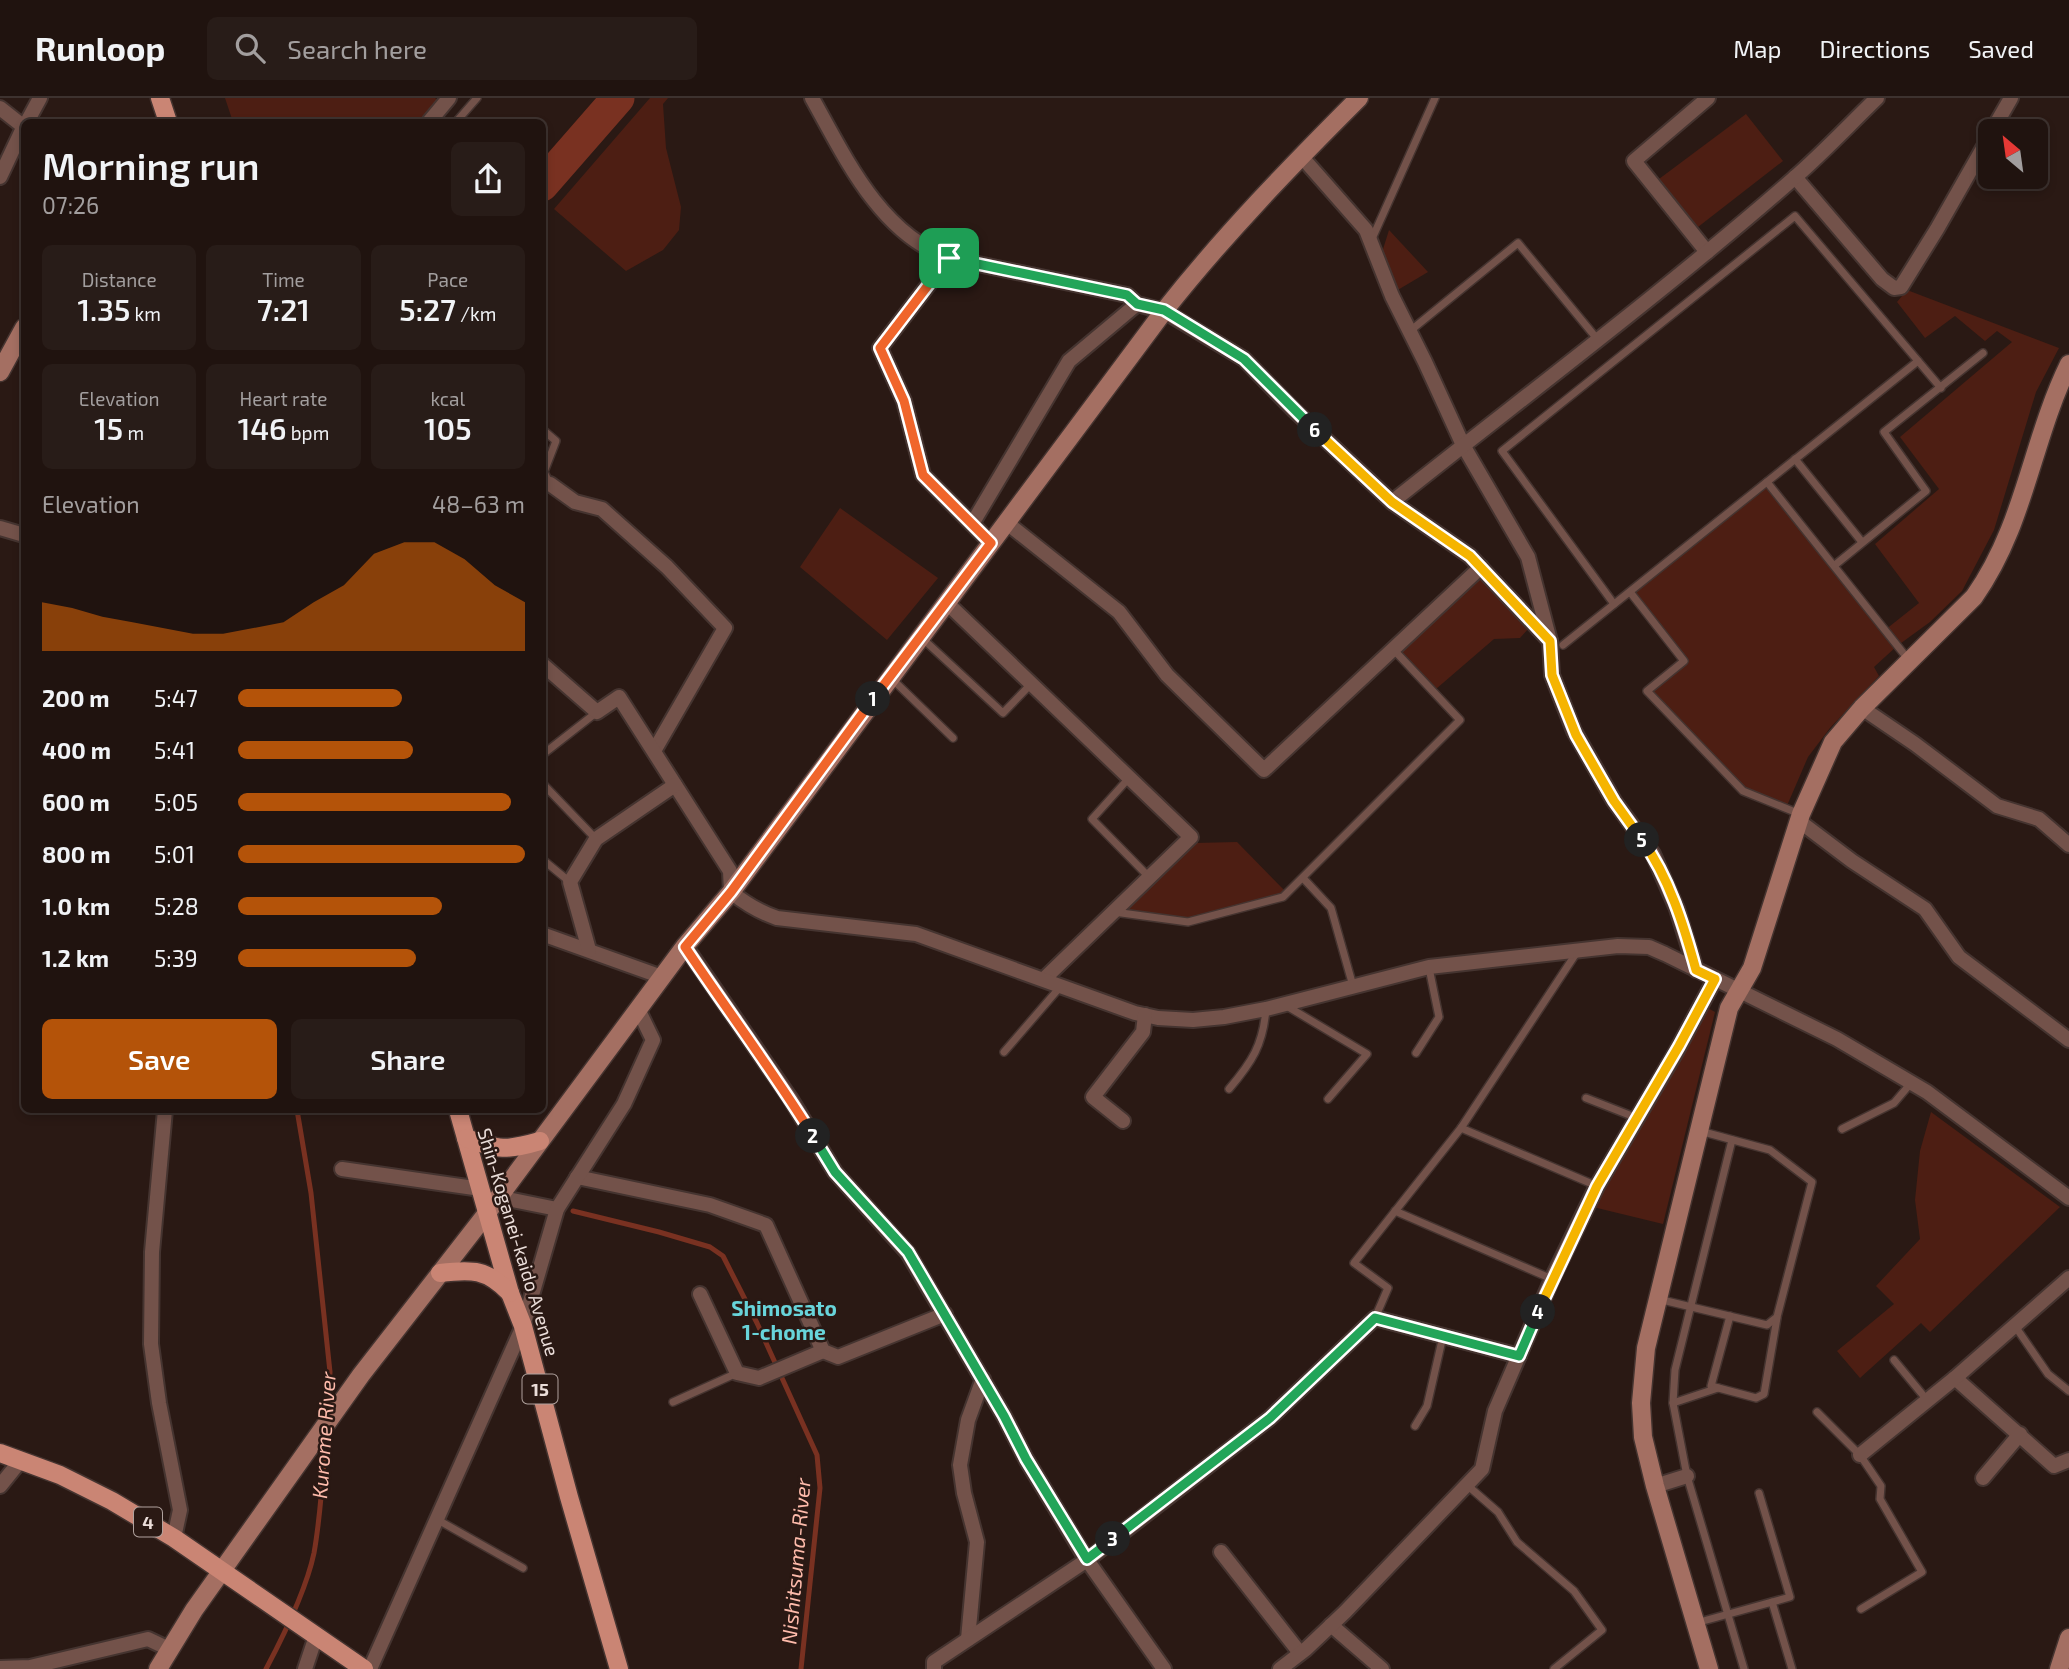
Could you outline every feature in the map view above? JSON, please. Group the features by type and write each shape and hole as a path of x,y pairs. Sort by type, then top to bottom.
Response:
{"main road":[{"path":"160,98 167,119"},
{"name":"Shin-Koganei-kaido Avenue","path":"459,1113 510,1293 523,1326 619,1669"},
{"path":"466,1139 494,1149 513,1149 540,1142"},
{"path":"440,1273 462,1270 479,1272 495,1278 510,1293"},
{"name":"4","path":"0,1453 61,1475 112,1501 174,1538 364,1669"}],"street":[{"path":"28,119 40,98"},
{"path":"432,119 449,98"},
{"path":"812,98 850,168 904,232 932,252 949,258 1127,295 1137,304 1164,310 1244,359 1392,502 1470,556 1557,643"},
{"path":"158,1669 221,1571 300,1458 662,977 731,892 1164,310 1200,265 1359,98"},
{"path":"1707,252 1634,160 1708,98"},
{"path":"1999,119 2011,98"},
{"path":"1392,502 1707,252 1795,177 1873,99"},
{"path":"0,108 21,122"},
{"path":"0,177 21,133"},
{"path":"1301,156 1366,230 1392,296 1463,445 1528,557 1557,643 1552,675 1576,735 1614,801 1653,854 1676,909 1696,970"},
{"path":"1795,177 1882,279 1894,288 1900,287 1978,157"},
{"path":"949,258 880,348 904,401 923,475 991,543"},
{"path":"972,524 1069,361 1137,304"},
{"path":"0,372 21,334"},
{"path":"1709,1669 1655,1486 1643,1437 1641,1402 1646,1348 1729,1008 1752,968 1800,817 1833,742 1862,708 1974,597 1987,579 2009,537 2053,396 2069,364"},
{"path":"550,484 575,502 602,509 667,567 725,628 654,751"},
{"path":"1007,523 1119,612 1167,675 1264,770 1480,567"},
{"path":"0,528 21,534"},
{"path":"946,603 1191,837 1044,979"},
{"path":"546,667 597,712 619,697 730,871 731,892"},
{"path":"1862,708 1997,806 2039,819 2069,845"},
{"path":"589,950 570,882 596,839 675,785"},
{"path":"1800,817 1852,861 1925,909 1959,957 2069,1040"},
{"path":"731,892 756,911 777,918 916,934 1145,1015 1193,1020 1266,1009 1429,967 1618,946 1648,947 1837,1039 1911,1083 2069,1198"},
{"path":"546,935 662,977"},
{"path":"685,947 790,1098 835,1172 908,1252 1026,1459 1087,1559 1164,1669"},
{"path":"1280,1669 1331,1625 1482,1469 1495,1411 1552,1279 1597,1186 1715,979"},
{"path":"370,1669 523,1326 557,1209 624,1104 653,1040 639,1011"},
{"path":"1123,1121 1093,1097 1143,1031 1145,1015"},
{"path":"165,1113 152,1252 151,1344 159,1403 180,1510 174,1538"},
{"path":"342,1169 481,1189"},
{"path":"578,1177 710,1205 766,1226 823,1351 838,1357 945,1314"},
{"path":"498,1197 557,1209"},
{"path":"1860,1455 1955,1378 2069,1278"},
{"path":"700,1294 737,1373 759,1378 823,1351"},
{"path":"934,1669 934,1662 1087,1559 1270,1418 1375,1318 1519,1356"},
{"path":"1955,1378 2054,1466 2069,1460"},
{"path":"968,1639 977,1542 964,1493 960,1465 968,1420 982,1379"},
{"path":"1983,1478 2020,1434"},
{"path":"0,1486 21,1460"},
{"path":"1655,1486 1688,1476"},
{"path":"1221,1552 1300,1653"},
{"path":"1331,1625 1382,1669"},
{"path":"305,1669 316,1636"},
{"path":"2059,1669 2069,1638"},
{"path":"0,1668 30,1667 148,1639 169,1649"}],"lane":[{"path":"459,119 477,98"},
{"path":"1371,242 1435,98"},
{"path":"1614,604 1502,451 1795,216 1941,388"},
{"path":"1410,331 1518,243 1599,340"},
{"path":"1835,565 1926,491 1884,432 1983,353"},
{"path":"1557,643 1614,604 1918,361"},
{"path":"546,432 556,441 546,467"},
{"path":"1796,459 1862,542"},
{"path":"546,476 550,484"},
{"path":"1767,482 1910,663"},
{"path":"1629,592 1684,661 1647,691 1743,791 1800,817"},
{"path":"920,636 1003,713 1031,684"},
{"path":"1114,912 1188,922 1283,897 1460,720 1393,649"},
{"path":"890,677 953,738"},
{"path":"546,752 597,712"},
{"path":"1129,778 1093,819 1149,878"},
{"path":"546,787 596,839"},
{"path":"546,862 570,882"},
{"path":"1303,878 1331,908 1353,986"},
{"path":"1375,1318 1388,1288 1354,1263 1461,1128 1577,951"},
{"path":"1416,1053 1439,1017 1429,967"},
{"path":"1004,1052 1061,986"},
{"path":"1285,1004 1367,1054 1328,1099"},
{"path":"1229,1089 1247,1069 1264,1034 1266,1009"},
{"path":"1842,1129 1894,1103 1911,1083"},
{"path":"1586,1098 1637,1118"},
{"path":"1461,1128 1597,1186"},
{"path":"1699,1131 1770,1150 1812,1182 1777,1317 1764,1394 1756,1398 1711,1386 1730,1316"},
{"path":"1732,1140 1675,1370 1673,1403 1688,1476 1744,1669"},
{"path":"1395,1211 1552,1279"},
{"path":"1658,1299 1767,1325 1777,1317"},
{"path":"2015,1325 2048,1374 2069,1391"},
{"path":"1415,1426 1427,1406 1443,1336"},
{"path":"1894,1360 1927,1401"},
{"path":"673,1402 737,1373"},
{"path":"1673,1403 1719,1388"},
{"path":"1817,1412 1860,1455 1881,1486 1880,1499 1922,1572 1861,1609"},
{"path":"1467,1485 1498,1512 1517,1542 1574,1591 1602,1630 1554,1669"},
{"path":"1696,1623 1790,1597 1759,1493"},
{"path":"438,1520 523,1568"},
{"path":"1772,1602 1792,1669"}],"shaded area":[{"path":"225,98 435,98 439,101 422,119 232,119"},
{"path":"650,98 668,98 663,104 666,148 681,207 679,230 663,250 626,271 554,209"},
{"path":"1746,114 1783,161 1698,227 1659,179"},
{"path":"1389,230 1428,272 1391,294 1379,262"},
{"path":"1907,290 2059,348 2036,392 1994,530 1962,591 1930,622 1874,667 1879,676 1830,728 1808,757 1786,808 1741,788 1649,693 1684,661 1631,593 1767,482 1885,630 1919,603 1875,544 1939,489 1900,437 2012,342 1997,331 1985,341 1955,316 1925,338 1897,302"},
{"path":"840,508 938,578 887,640 800,567"},
{"path":"1480,577 1529,628 1520,638 1494,639 1436,689 1399,651"},
{"path":"1237,842 1285,891 1281,895 1188,918 1123,911 1195,843"},
{"path":"1706,1007 1715,1012 1663,1224 1593,1207"},
{"path":"1931,1112 2060,1207 1930,1332 1921,1323 1860,1378 1837,1351 1894,1304 1876,1286 1920,1239 1915,1200 1920,1151"}],"waterway":[{"name":"Kurome River","path":"546,180 618,98"},
{"name":"Kurome River","path":"298,1113 311,1193 330,1372 327,1414"},
{"name":"Nishitsuma-River","path":"573,1211 710,1247 723,1256 757,1323 817,1455 820,1488 801,1669"},
{"name":"Kurome River","path":"266,1669 294,1612 314,1553 326,1434"}],"district":[{"name":"Shimosato 1-chome","path":"784,1319"}],"route":[{"path":"949,258 1127,295 1137,304 1164,310 1244,359 1392,502 1470,556 1550,641 1552,675 1576,735 1614,801 1653,854 1688,940 1696,970 1715,979 1597,1186 1552,1279 1519,1356 1375,1318 1270,1418 1087,1559 1026,1459 1004,1416 908,1252 835,1172 790,1098 685,947 731,892 991,543 923,475 904,401 880,348 949,258"}]}
